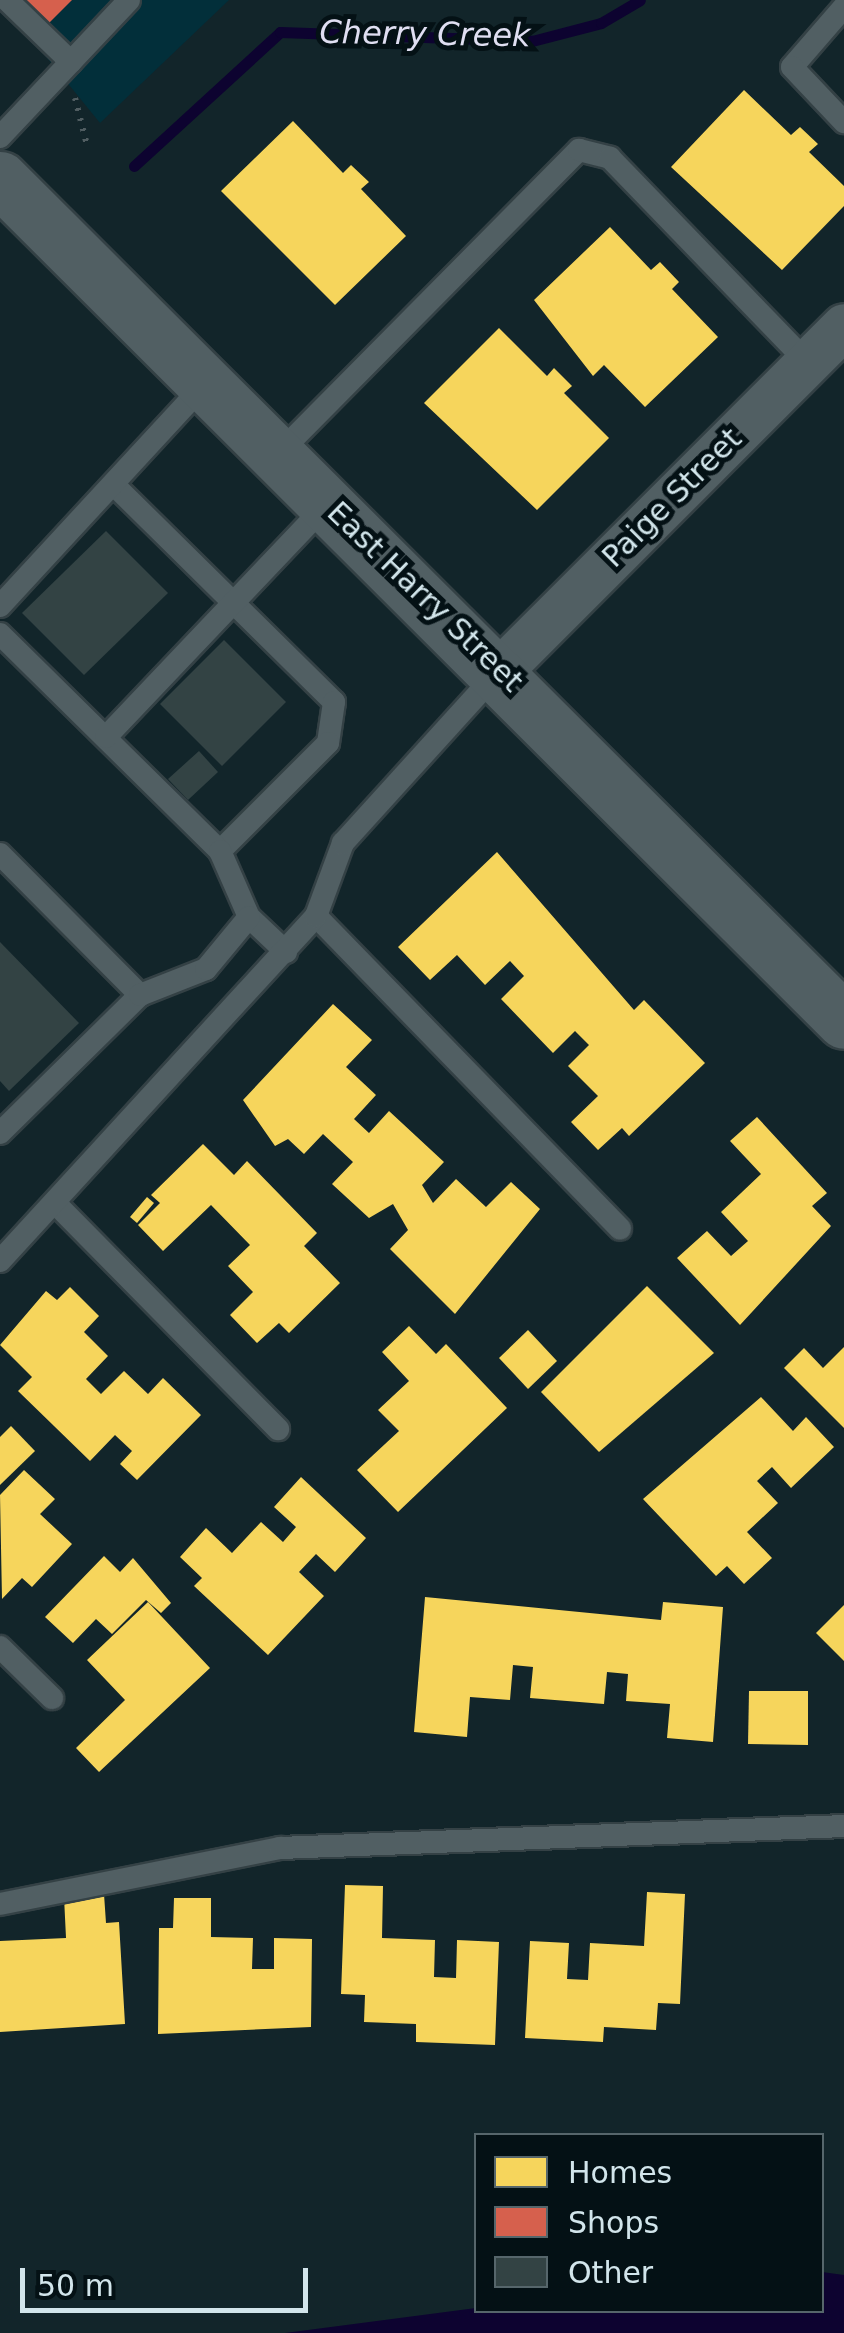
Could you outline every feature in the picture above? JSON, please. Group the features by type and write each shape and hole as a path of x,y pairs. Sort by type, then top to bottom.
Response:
{"main road":[{"name":"East Harry Street","path":"0,178 500,670 844,1021"}],"street":[{"name":"Paige Street","path":"500,670 844,326"}],"lane":[{"path":"6,0 71,62"},
{"path":"0,137 128,0"},
{"path":"844,7 792,67 844,122"},
{"path":"278,454 579,150 610,158 807,362"},
{"path":"0,606 206,383"},
{"path":"114,484 334,702 328,743 220,851"},
{"path":"106,737 328,503"},
{"path":"0,634 220,851 250,917 286,952"},
{"path":"0,1261 57,1204 286,952 316,916 343,843 500,670"},
{"path":"0,854 140,995"},
{"path":"316,916 620,1229"},
{"path":"0,1133 140,995 206,969 250,917"},
{"path":"57,1204 278,1429"},
{"path":"0,1647 52,1698"},
{"path":"0,1904 280,1848 844,1826"}],"shaded area":[{"path":"0,0 229,0 100,123"},
{"path":"824,2272 844,2275 844,2333 285,2333 474,2308 474,2313 824,2313"}],"building: Homes":[{"path":"744,90 791,135 800,127 818,144 809,152 844,186 844,206 782,270 671,167"},
{"path":"293,121 343,173 351,165 369,182 361,189 406,236 335,305 221,191"},
{"path":"610,227 651,270 660,262 679,282 672,289 718,337 645,407 604,365 593,376 534,300"},
{"path":"499,328 547,376 554,368 572,386 564,393 609,438 537,510 424,403"},
{"path":"497,852 634,1010 644,1000 705,1063 629,1136 622,1128 598,1150 571,1122 598,1096 568,1066 589,1045 575,1031 553,1053 501,999 524,976 510,961 485,985 457,955 430,980 398,947"},
{"path":"333,1004 372,1040 346,1067 376,1095 354,1119 369,1133 389,1111 444,1162 422,1185 433,1203 456,1179 486,1207 511,1182 540,1209 455,1314 390,1249 408,1230 393,1204 369,1218 332,1184 353,1162 323,1134 304,1154 288,1139 275,1146 243,1100"},
{"path":"757,1117 827,1193 812,1206 831,1226 740,1325 677,1258 707,1231 731,1256 748,1241 721,1212 761,1174 730,1141"},
{"path":"203,1144 234,1175 247,1161 317,1233 304,1246 340,1283 289,1333 279,1323 257,1343 230,1315 253,1292 228,1266 250,1245 211,1205 163,1251 138,1225 160,1203 151,1195"},
{"path":"147,1197 154,1203 137,1223 130,1217"},
{"path":"647,1286 714,1353 599,1452 541,1392"},
{"path":"70,1287 99,1316 84,1332 108,1356 86,1379 101,1394 124,1371 148,1394 163,1378 201,1415 137,1480 120,1464 132,1451 115,1435 90,1461 18,1391 32,1377 0,1345 46,1291 57,1300"},
{"path":"409,1326 436,1354 446,1344 507,1408 398,1512 357,1470 399,1431 378,1410 409,1381 382,1352"},
{"path":"528,1330 557,1361 528,1389 499,1358"},
{"path":"844,1347 844,1428 784,1368 804,1348 823,1368"},
{"path":"761,1397 793,1431 806,1417 834,1447 791,1488 772,1467 757,1481 778,1503 747,1532 772,1558 744,1584 727,1566 716,1576 643,1499"},
{"path":"11,1426 35,1451 0,1485 0,1437"},
{"path":"24,1470 55,1499 40,1514 72,1544 32,1587 22,1578 2,1599 0,1495"},
{"path":"301,1477 366,1538 335,1572 316,1554 299,1572 324,1596 268,1655 194,1586 202,1578 180,1557 206,1528 232,1553 261,1522 283,1542 296,1527 274,1507"},
{"path":"104,1556 120,1572 133,1558 171,1603 161,1613 146,1600 112,1634 96,1619 73,1643 45,1617"},
{"path":"425,1597 661,1620 663,1602 723,1607 713,1742 667,1738 670,1704 626,1701 628,1674 607,1672 604,1704 530,1698 533,1667 513,1665 510,1700 470,1697 467,1737 414,1732"},
{"path":"148,1602 210,1668 99,1772 76,1748 125,1700 87,1660"},
{"path":"844,1605 844,1661 816,1633"},
{"path":"749,1691 808,1691 808,1745 748,1744"},
{"path":"345,1885 383,1886 382,1938 435,1940 434,1977 456,1978 457,1940 499,1942 495,2045 416,2042 416,2024 364,2022 365,1995 341,1994"},
{"path":"647,1892 685,1894 680,2004 658,2003 656,2030 604,2027 603,2042 525,2038 530,1941 569,1943 567,1979 588,1980 590,1943 644,1946"},
{"path":"104,1894 106,1923 119,1922 125,2024 0,2032 0,1941 66,1938 64,1897"},
{"path":"174,1898 211,1898 211,1937 253,1938 252,1969 274,1969 274,1938 312,1939 311,2027 158,2034 159,1928 173,1928"}],"building: Shops":[{"path":"26,0 72,0 49,23"}],"building: Other":[{"path":"106,531 168,593 84,675 22,613"},
{"path":"224,640 286,702 222,766 160,704"},
{"path":"199,751 218,772 188,800 168,779"},
{"path":"0,942 79,1023 9,1091 0,1081"}],"waterway":[{"name":"Cherry Creek","path":"134,166 280,32 532,41 601,23 640,0"}]}
